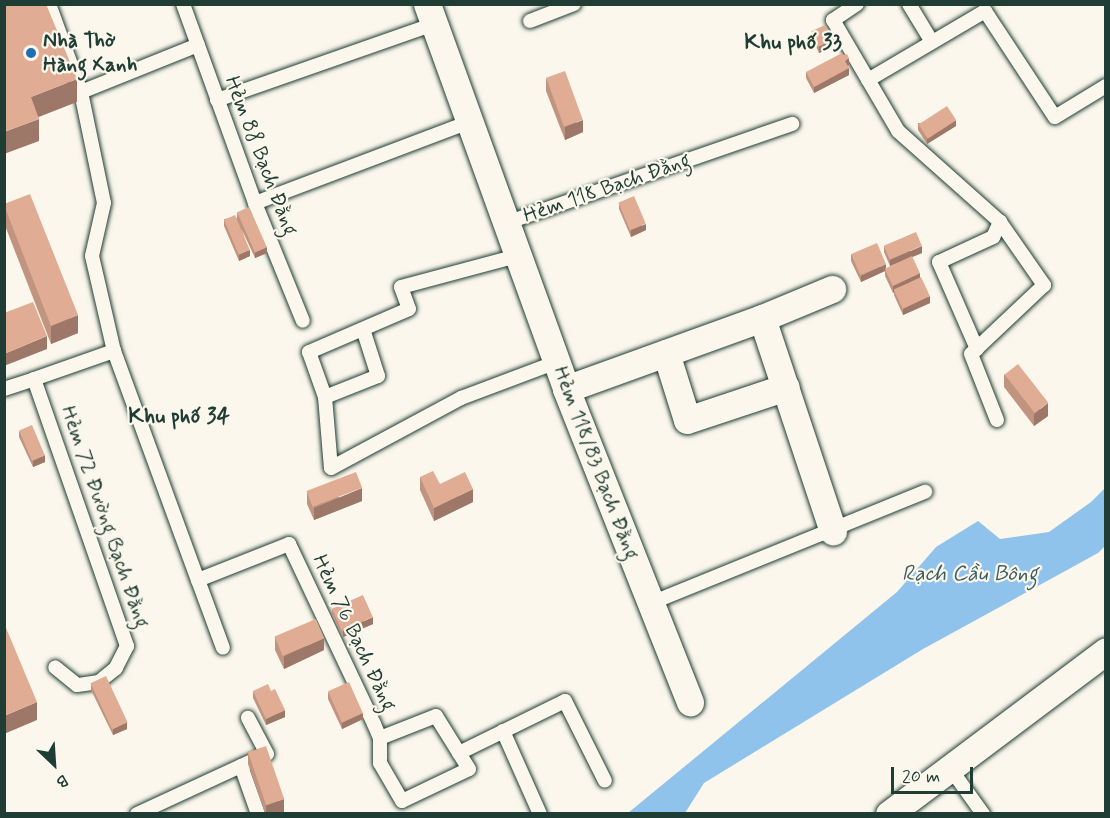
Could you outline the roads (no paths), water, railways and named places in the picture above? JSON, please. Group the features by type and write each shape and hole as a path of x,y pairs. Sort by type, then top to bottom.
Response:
{"street":[{"name":"Hẻm 118 Bạch Đằng","path":"431,14 506,223"},
{"name":"Hẻm 118/83 Bạch Đằng","path":"506,223 566,389 690,702"},
{"path":"566,389 762,318 832,290"},
{"path":"762,318 833,531"},
{"path":"666,353 687,420 786,387"},
{"path":"889,813 1106,651"}],"lane":[{"path":"49,4 81,92 104,203 92,256 114,351 223,648"},
{"name":"Hẻm 88 Bạch Đằng","path":"183,4 255,203 303,321"},
{"path":"530,21 574,4"},
{"path":"858,4 833,20 898,131 1000,222 1044,285 971,354 997,420"},
{"path":"909,4 932,42"},
{"path":"868,80 985,11 1055,117 1106,86"},
{"path":"218,100 431,14"},
{"path":"81,92 198,45"},
{"path":"255,203 469,122"},
{"name":"Hẻm 118 Bạch Đằng","path":"506,223 792,124"},
{"path":"977,349 939,262 993,237 1000,222"},
{"path":"517,256 401,287 409,309 309,352 325,397 331,468 461,398 557,362"},
{"path":"325,397 378,376 363,329"},
{"path":"4,389 114,351"},
{"name":"Hẻm 72 Đường Bạch Đằng","path":"34,379 127,646 116,668 99,682 77,685 55,667"},
{"path":"651,603 925,492"},
{"name":"Hẻm 76 Bạch Đằng","path":"198,580 289,544 380,738 380,763 402,801 469,769 459,753"},
{"path":"380,738 436,716 459,753 565,702 605,780"},
{"path":"137,813 267,754 248,718"},
{"path":"503,731 540,813"},
{"path":"241,766 258,813"},
{"path":"950,768 983,813"}],"water":[{"name":"Rạch Cầu Bông","path":"1105,488 1105,546 1098,553 923,649 704,783 685,813 628,813 897,592 936,547 978,521 1000,539 1049,532 1091,502"}],"place":[{"name":"Nhà Thờ Hàng Xanh","path":"31,53"}],"district":[{"name":"Khu phố 33","path":"793,44"},
{"name":"Khu phố 34","path":"179,418"}]}
